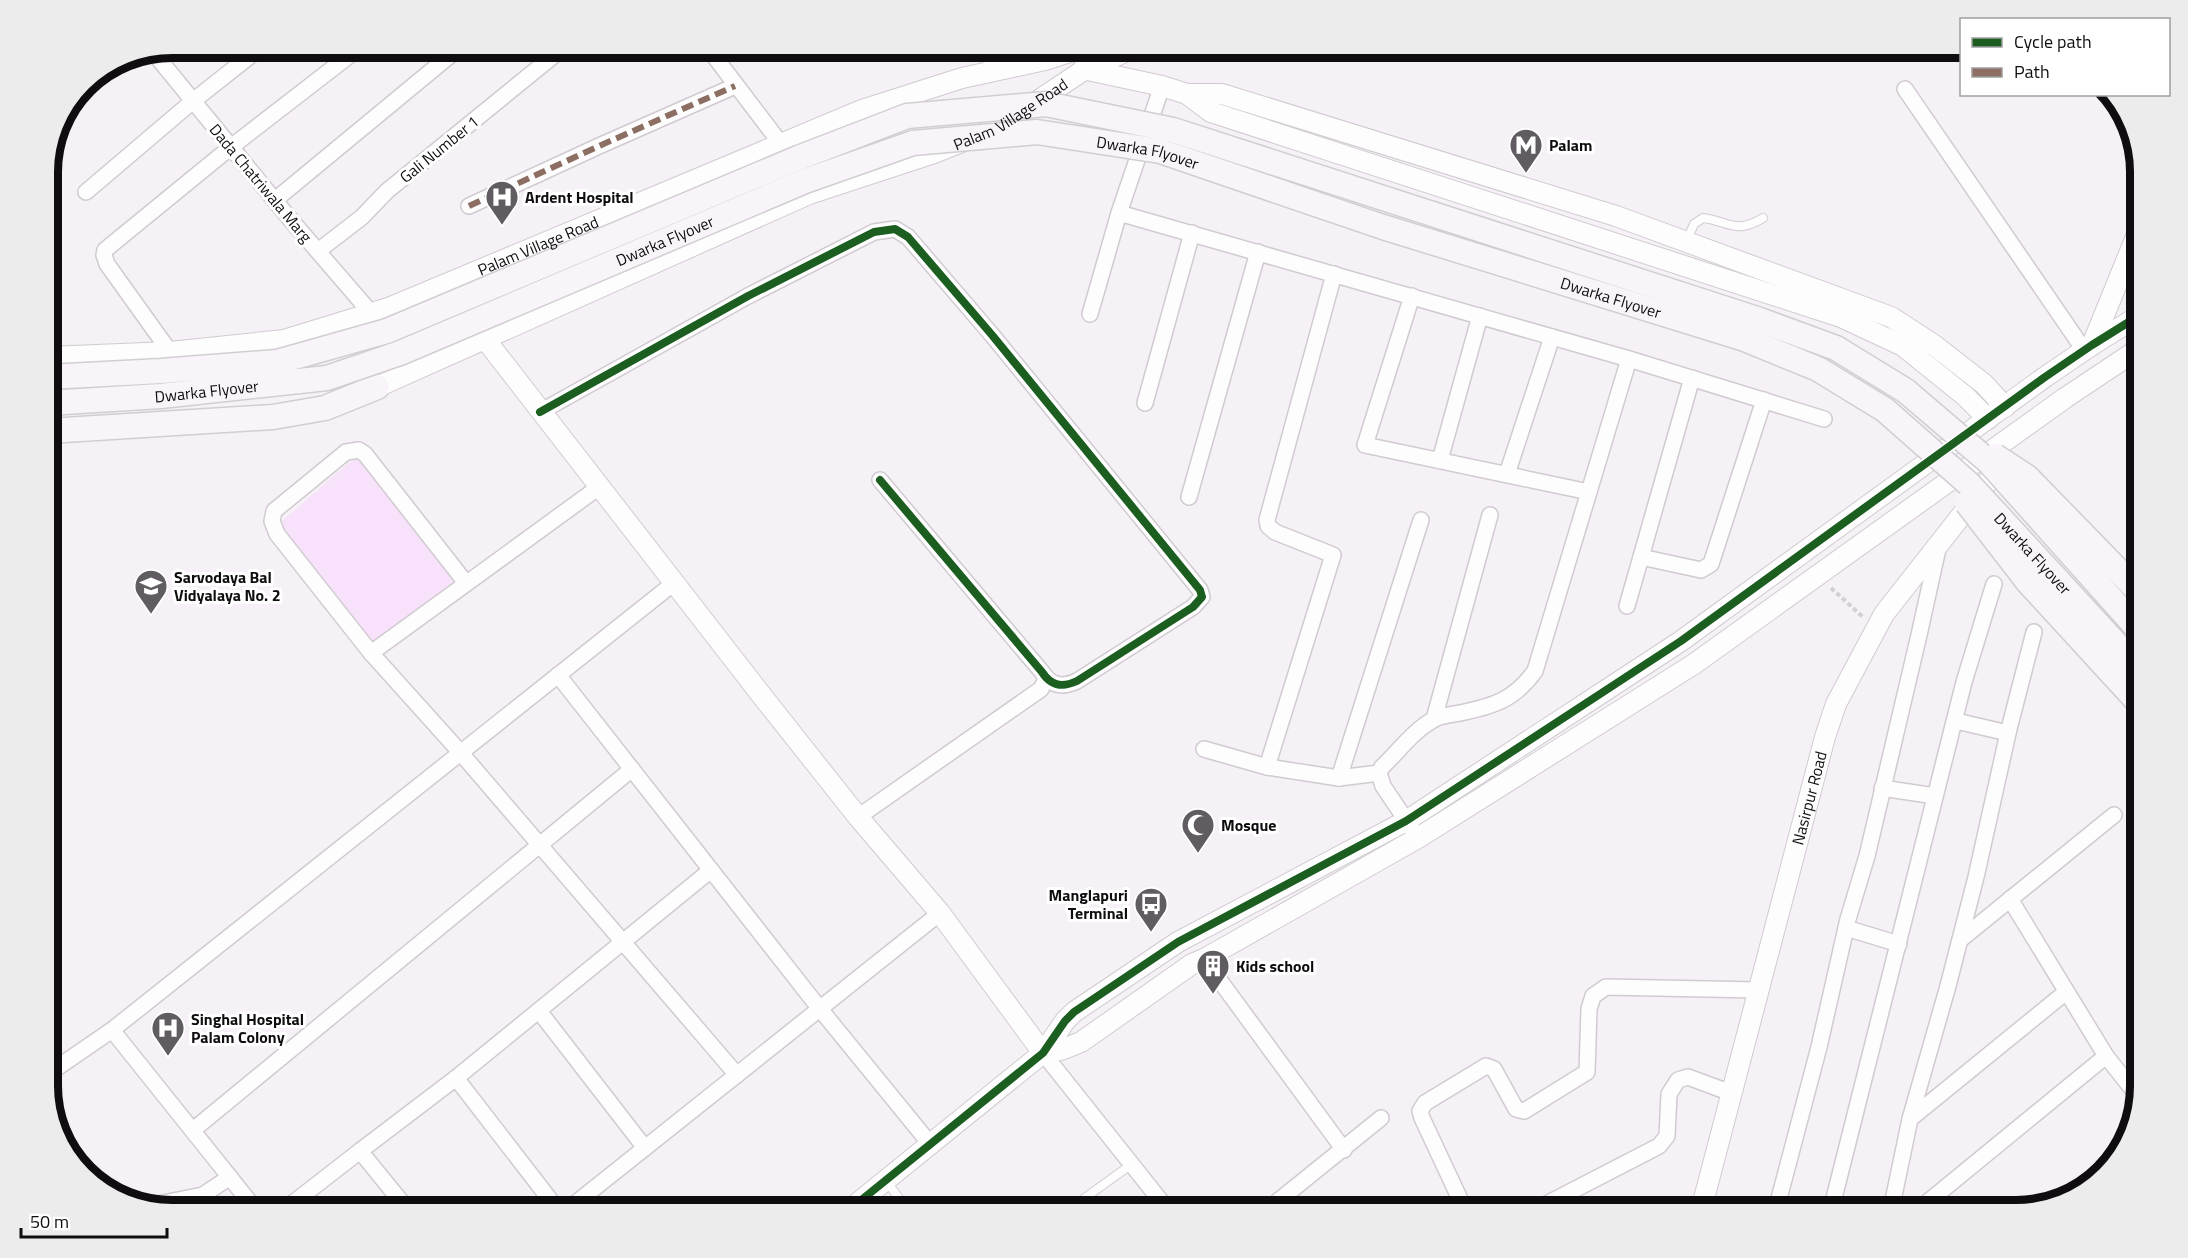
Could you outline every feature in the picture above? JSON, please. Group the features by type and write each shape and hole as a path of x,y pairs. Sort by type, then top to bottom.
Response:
{"main road":[{"name":"Dwarka Flyover","path":"59,376 265,363 299,356 387,331 798,158 907,116 1046,104 1173,130 1757,319 1836,348 1906,391 1989,462 2129,619"},
{"name":"Dwarka Flyover","path":"59,402 160,396 327,378 400,353 805,181 913,143 1037,132 1160,152 1383,227 1742,338 1818,369 1886,410 1969,484 2130,659"},
{"path":"59,429 273,417 325,408 377,387"},
{"path":"1943,422 2027,477 2129,583"},
{"path":"1914,435 2028,582 2130,693"}],"street":[{"name":"Palam Village Road","path":"59,418 272,408 377,387 809,194 934,153 998,128 1084,70 1110,58"},
{"name":"Dada Chatriwala Marg","path":"165,59 193,101 371,313"},
{"path":"86,192 246,59"},
{"path":"170,352 107,264 104,259 105,250 231,147 345,59"},
{"path":"275,200 446,59"},
{"name":"Gali Number 1","path":"318,251 362,218 387,191 549,59"},
{"path":"716,59 781,144"},
{"path":"990,59 999,71"},
{"name":"Palam Village Road","path":"59,357 170,352 284,340 371,313 450,282 862,110 962,78 1050,59"},
{"path":"1046,60 1162,86 1187,94 1222,94 1616,216 1891,317 1934,345 1984,384 2005,406"},
{"path":"470,206 735,86"},
{"path":"1090,314 1119,213 1162,86"},
{"path":"1905,89 2088,347"},
{"path":"1187,94 1211,112 1841,316 1903,346 1965,396 1988,419"},
{"path":"1119,213 1629,359 1824,419"},
{"path":"540,412 748,296 874,232 887,229 902,231 993,336 1202,594 1201,600 1077,681 1062,686 1046,679 880,480"},
{"path":"1145,403 1192,233"},
{"path":"1189,497 1258,252"},
{"path":"2088,347 2129,252"},
{"path":"1267,767 1333,555 1275,532 1268,526 1267,520 1334,274"},
{"path":"450,282 484,340 858,817 940,913 1043,1053 1159,1199"},
{"path":"1412,296 1365,445 1589,492"},
{"path":"1440,460 1480,316"},
{"path":"863,1199 1043,1053 1074,1012 1178,942 1406,821 1681,641 2005,406 2088,347 2129,322"},
{"path":"1507,474 1552,337"},
{"path":"1043,1053 1061,1050 1081,1042 1192,964 1418,838 1694,664 2065,398 2129,355"},
{"path":"1418,838 1383,786 1379,773 1422,727 1434,719 1503,702 1518,690 1535,671 1629,359"},
{"path":"1627,606 1692,378"},
{"path":"1641,557 1701,570 1711,564 1764,400"},
{"name":"Nasirpur Road","path":"1704,1199 1825,737 1836,704 1875,628 1893,601 2011,453 2016,442 2015,434"},
{"path":"466,583 365,454 359,450 346,452 274,511 272,521 277,534 371,653 460,752 737,1074"},
{"path":"371,653 599,487"},
{"path":"1434,719 1490,515"},
{"path":"1339,778 1421,520"},
{"path":"1779,1199 1819,1047 1846,928 1867,856 1938,546"},
{"path":"59,1063 112,1030 674,583"},
{"path":"1834,1199 1964,682 1994,584"},
{"path":"1893,1199 1910,1119 1960,940 2034,632"},
{"path":"558,675 820,1009 931,1145"},
{"path":"858,817 1041,689 1046,679"},
{"path":"1597,696 1612,716"},
{"path":"1956,721 2008,733"},
{"path":"1204,749 1267,767 1339,778 1379,773"},
{"path":"193,1131 632,769"},
{"path":"1882,788 1935,796"},
{"path":"1960,940 2114,815"},
{"path":"298,1199 456,1078 711,870"},
{"path":"2010,899 2106,1056 2130,1085"},
{"path":"581,1199 940,913"},
{"path":"1846,928 1899,944"},
{"path":"1204,959 1344,1150"},
{"path":"1460,1199 1422,1118 1420,1111 1425,1103 1486,1066 1494,1069 1516,1109 1524,1111 1587,1072 1589,1009 1593,996 1606,987 1758,990"},
{"path":"1910,1119 2066,992"},
{"path":"539,1011 645,1148"},
{"path":"112,1030 247,1199"},
{"path":"1931,1199 2106,1056"},
{"path":"1555,1199 1659,1146 1667,1136 1669,1094 1678,1080 1688,1077 1731,1093"},
{"path":"456,1078 550,1199"},
{"path":"1281,1199 1381,1118"},
{"path":"360,1151 399,1199"},
{"path":"183,1199 203,1195 230,1177"}],"lane":[{"path":"1686,242 1694,224 1703,218 1722,224 1741,226 1753,224 1762,218"},
{"path":"1083,1199 1132,1164"},
{"path":"886,1181 900,1199"}],"path":[{"path":"1817,576 1875,628"}],"shaded area":[{"path":"358,455 459,582 373,644 279,524"}],"marked path":[{"path":"469,206 735,86"}],"cycle path":[{"path":"540,412 748,296 874,232 895,229 908,237 992,335 1200,590 1202,597 1193,607 1077,681 1066,685 1053,683 1045,677 880,480"},
{"path":"863,1199 1043,1053 1074,1012 1178,942 1406,821 1681,641 2045,377 2129,322"}],"place":[{"name":"Palam","path":"1526,174"},
{"name":"Ardent Hospital","path":"502,226"},
{"name":"Sarvodaya Bal Vidyalaya No. 2","path":"151,615"},
{"name":"Mosque","path":"1198,854"},
{"name":"Manglapuri Terminal","path":"1151,933"},
{"name":"Kids school","path":"1213,995"},
{"name":"Singhal Hospital Palam Colony","path":"168,1057"}]}
